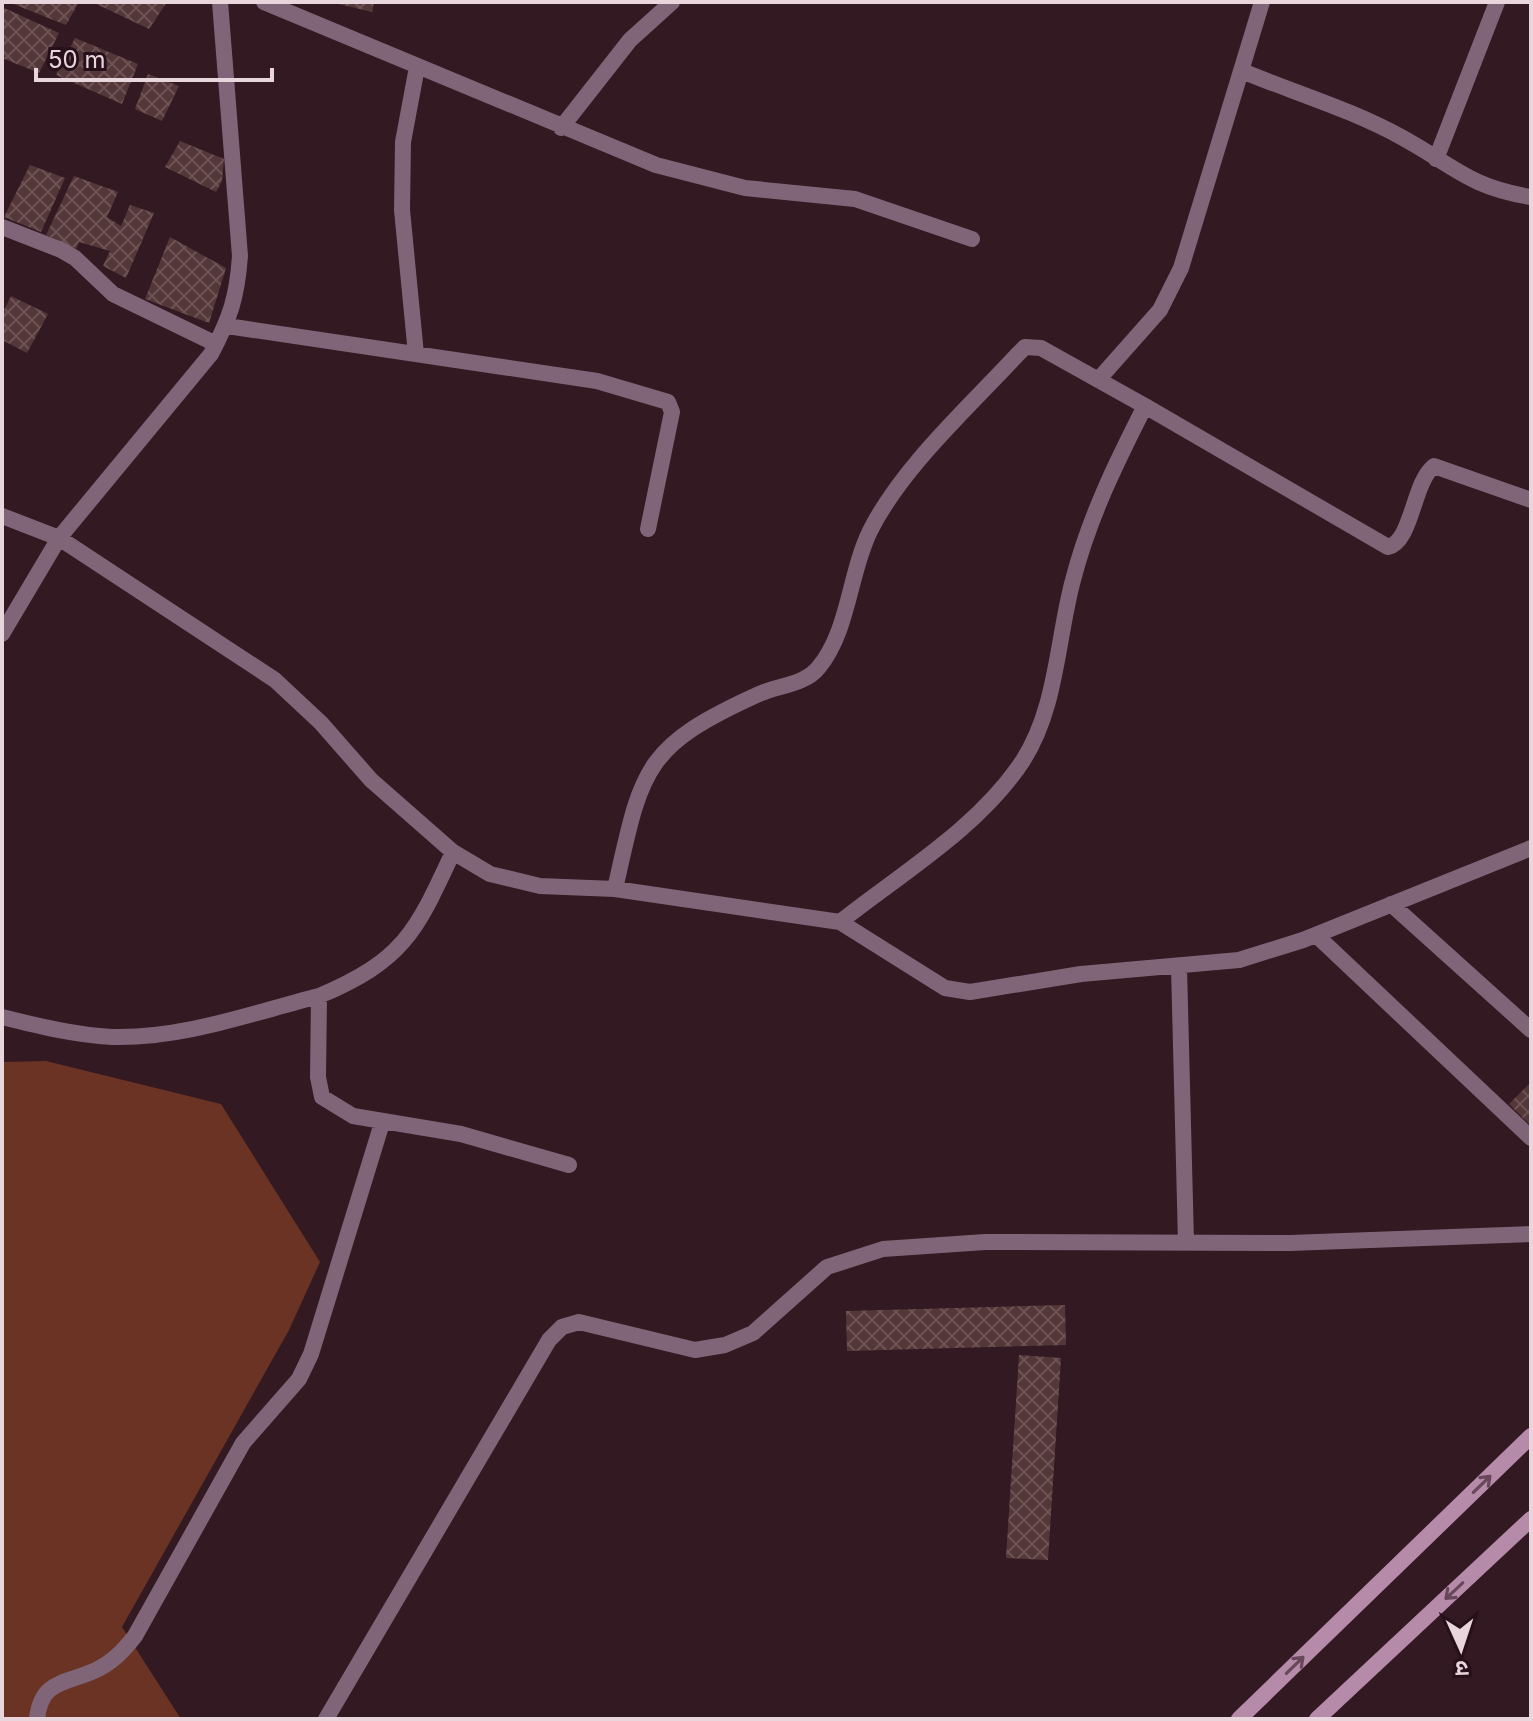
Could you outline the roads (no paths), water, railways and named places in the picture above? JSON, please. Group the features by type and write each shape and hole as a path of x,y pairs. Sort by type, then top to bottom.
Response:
{"street":[{"path":"2,634 59,538 216,344 227,326 237,298 240,256 220,2"},
{"path":"264,2 656,165 745,188 855,199 972,239"},
{"path":"561,128 630,40 672,2"},
{"path":"1098,380 1160,310 1181,268 1262,2"},
{"path":"1436,159 1497,2"},
{"path":"416,354 402,210 403,142 417,67"},
{"path":"1242,71 1402,137 1485,187 1531,197"},
{"path":"2,227 61,250 75,258 113,294 216,344"},
{"path":"227,326 597,381 668,402 672,412 648,529"},
{"path":"615,889 634,806 655,762 668,744 708,717 769,690 799,681 816,670 835,639 861,555 887,502 1025,347 1041,348 1388,547 1400,539 1425,477 1434,466 1531,500"},
{"path":"840,922 987,806 1024,760 1053,679 1072,583 1086,535 1105,486 1145,406"},
{"path":"2,516 59,538 275,680 321,723 371,780 453,852 490,874 540,886 615,889 840,922 945,988 970,992 1081,974 1239,960 1316,935 1531,848"},
{"path":"2,1017 46,1028 113,1037 187,1030 319,996 389,959 408,939 423,917 453,852"},
{"path":"1391,904 1531,1030"},
{"path":"1316,935 1531,1138"},
{"path":"1179,967 1186,1242"},
{"path":"319,996 318,1077 322,1097 353,1116 461,1134 569,1165"},
{"path":"37,1719 43,1694 58,1683 96,1670 119,1656 135,1636 243,1443 299,1379 311,1354 382,1123"},
{"path":"326,1719 549,1340 562,1327 579,1322 596,1324 695,1350 725,1345 753,1333 827,1267 883,1249 985,1242 1290,1243 1531,1234"},
{"path":"1239,1719 1531,1436"},
{"path":"1317,1719 1531,1519"}]}
